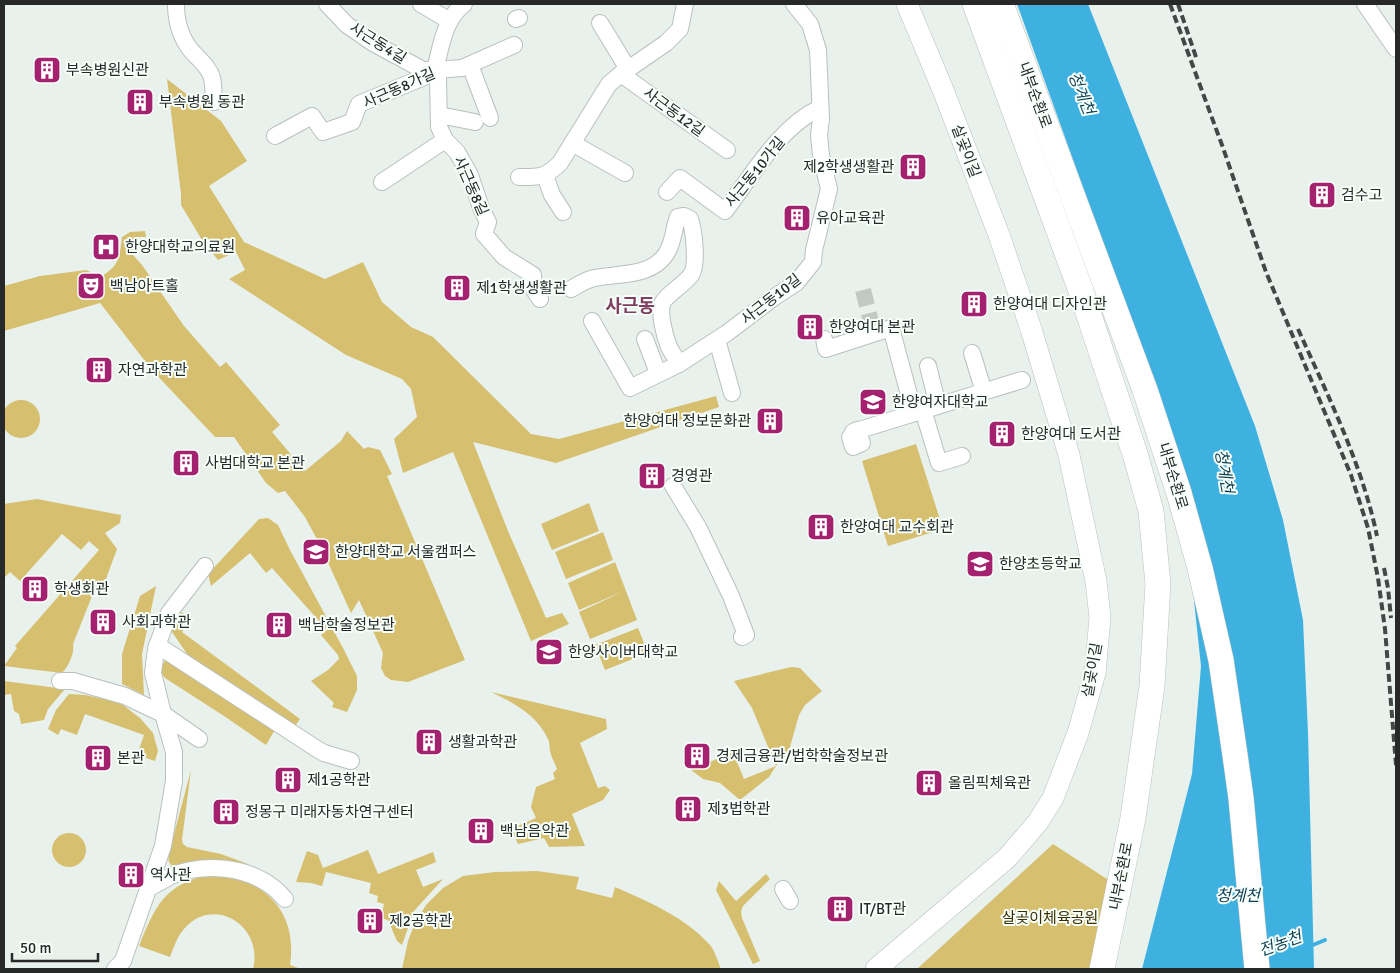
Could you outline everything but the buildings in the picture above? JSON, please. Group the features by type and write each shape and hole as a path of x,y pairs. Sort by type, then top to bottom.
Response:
{"highway":[{"name":"내부순환로","path":"975,4 1080,288 1136,457 1151,511 1158,584 1152,686 1133,818 1102,969"},
{"name":"내부순환로","path":"1001,4 1145,390 1179,493 1200,568 1221,660 1235,755 1241,798 1257,969"}],"main road":[{"name":"살곶이길","path":"876,969 1006,858 1038,822 1053,798 1078,733 1095,673 1100,618 1096,581 1069,455 1021,299 999,235 907,4"},
{"name":"살곶이길","path":"893,969 1014,866 1047,828 1063,803 1089,737 1106,675 1110,619 1107,579 1075,452 1036,325 1021,299"}],"street":[{"path":"176,4 176,17 189,48 204,63 212,77 214,102"},
{"name":"사근동4길","path":"327,4 347,25 373,43 423,70 435,70"},
{"path":"421,4 450,22"},
{"name":"사근동8길","path":"464,4 458,9 446,27 435,70 438,77 440,127 444,140 457,152 470,176 488,222 484,234 504,257 533,275 534,290 540,299"},
{"path":"519,177 539,177 550,173 560,163 609,84 666,43 680,28 685,4"},
{"name":"사근동10길","path":"592,321 630,388 679,364 717,340 796,282 813,262 814,250 829,189 820,155 821,113 818,50 810,24 794,4"},
{"path":"1365,4 1395,46"},
{"name":"사근동12길","path":"600,23 625,71 727,150"},
{"name":"사근동8가길","path":"275,136 312,116 323,132 352,122 358,104 424,77 435,70 462,68 514,45"},
{"path":"439,115 482,120 470,65"},
{"name":"사근동10가길","path":"667,192 680,178 724,211 776,143 796,122 821,113"},
{"name":"사근동8길","path":"382,182 444,140"},
{"path":"572,143 625,173"},
{"path":"545,174 552,196 563,212"},
{"path":"571,289 592,278 642,271 655,265 665,255 671,245 678,218 684,216 690,219 693,227 694,259 692,274 663,302 661,315 669,347 679,364"},
{"path":"824,339 826,349 891,328 925,410 939,463 962,456"},
{"path":"645,339 658,373"},
{"path":"717,340 732,393"},
{"path":"972,353 984,392"},
{"path":"925,410 928,366"},
{"path":"853,433 1022,380"},
{"path":"673,486 698,527 731,596 746,635 742,637"},
{"path":"115,969 123,961 149,888 162,846 174,781 174,752 163,714 160,683 153,673 157,645 169,614 205,566"},
{"path":"157,645 324,753 351,761"},
{"path":"60,681 73,681 125,696 163,714 199,739"},
{"path":"149,888 174,875 214,868 234,870 254,876 273,887 285,899"}],"green space":[{"path":"167,79 221,121 247,161 209,186 244,242 325,279 363,262 382,302 411,327 433,337 531,434 559,439 716,396 719,407 556,463 473,442 508,531 546,618 562,613 569,624 531,641 453,452 403,473 394,439 417,417 411,389 402,379 346,355 229,279 245,270 236,252 218,260 202,240 181,205"},
{"path":"145,231 146,237 135,237 133,255 184,326 220,367 226,362 280,425 272,432 305,471 341,441 347,431 364,449 368,447 380,450 392,474 387,476 465,660 408,682 391,680 385,676 381,668 383,653 359,600 351,613 305,517 285,491 278,493 266,483 234,437 215,437 152,370 100,303 4,331 4,286 40,276 86,270 101,277 118,260 122,237 130,232"},
{"path":"21,400 34,406 40,419 34,432 21,438 8,432 2,419 8,406"},
{"path":"916,444 943,529 888,546 862,461"},
{"path":"37,499 121,515 120,523 105,533 117,549 103,587 96,586 73,644 70,660 62,673 4,666 17,648 15,646 99,550 89,541 81,550 62,534 20,581 10,572 4,578 4,504"},
{"path":"589,503 599,531 552,550 541,524"},
{"path":"268,518 278,525 357,676 357,690 347,712 332,707 334,703 311,681 328,670 339,659 338,655 321,635 327,630 272,568 266,573 250,553 211,586 208,574 259,519"},
{"path":"603,532 613,560 566,579 555,552"},
{"path":"615,562 637,620 590,639 579,612 622,592 579,610 568,583"},
{"path":"156,586 142,654 144,695 122,684 122,654 140,596"},
{"path":"180,612 192,617 182,632 300,719 293,729 187,654 170,629"},
{"path":"638,628 648,653 605,670 595,645"},
{"path":"165,660 276,728 266,745 165,678 160,671"},
{"path":"791,667 800,668 822,691 805,705 799,715 788,754 776,766 752,708 734,681"},
{"path":"4,681 65,689 48,709 44,720 21,724 19,714 14,711 11,694 4,695"},
{"path":"491,692 606,719 607,729 580,743 598,788 605,786 610,790 603,800 572,814 585,846 549,847 544,838 518,844 511,829 536,818 531,807 536,787 555,779 553,773 557,769 548,739 531,716 516,705"},
{"path":"69,694 85,695 119,702 140,718 153,733 158,751 155,761 137,755 144,735 85,714 77,735 61,729 58,735 48,729 56,710"},
{"path":"733,752 744,779 776,766 769,777 740,800 720,783 703,779 691,770"},
{"path":"191,770 183,844 187,847 221,854 248,864 221,861 174,867 170,863 169,853"},
{"path":"69,833 76,834 81,838 85,843 85,857 81,862 76,866 69,867 62,866 57,862 53,857 52,850 53,843 57,838 62,834"},
{"name":"살곶이체육공원","path":"1053,844 1110,881 1092,969 917,969"},
{"path":"368,850 378,874 433,852 436,862 416,870 423,887 443,879 414,911 402,945 397,941 388,920 381,918 384,904 377,902 378,896 369,893 371,883 326,872 322,886 296,882 307,851 318,855 323,868"},
{"path":"537,871 579,877 576,889 612,898 615,887 666,911 689,926 710,945 721,969 402,969 408,941 415,923 426,905 443,888 463,876 495,872"},
{"path":"766,874 770,879 743,906 741,911 742,918 760,961 753,964 716,890 719,881 736,901"},
{"path":"209,875 238,878 267,894 276,903 288,925 291,951 290,965 301,969 253,969 254,953 251,939 233,919 221,915 208,915 195,919 182,932 170,957 139,946 150,920 163,899 181,884"}],"water":[{"name":"청계천","path":"1017,4 1088,4 1255,426 1283,520 1303,620 1314,969 1142,969 1192,774 1201,666 1178,451"}],"waterway":[{"name":"전농천","path":"1308,947 1325,940"}],"tunnel":[{"path":"863,290 874,334"}],"railway":[{"path":"1170,4 1266,272 1351,475 1368,528 1378,578 1385,629 1396,765"},
{"path":"1178,4 1197,60"},
{"path":"1298,329 1332,405 1363,483 1377,536"},
{"path":"1384,568 1391,618"}],"place":[{"name":"부속병원신관","path":"47,70"},
{"name":"부속병원 동관","path":"140,102"},
{"name":"제2학생생활관","path":"913,167"},
{"name":"검수고","path":"1322,195"},
{"name":"유아교육관","path":"797,218"},
{"name":"한양대학교의료원","path":"106,247"},
{"name":"백남아트홀","path":"91,286"},
{"name":"제1학생생활관","path":"457,288"},
{"name":"한양여대 디자인관","path":"974,304"},
{"name":"한양여대 본관","path":"810,327"},
{"name":"자연과학관","path":"99,370"},
{"name":"한양여자대학교","path":"873,402"},
{"name":"한양여대 정보문화관","path":"770,421"},
{"name":"한양여대 도서관","path":"1002,434"},
{"name":"사범대학교 본관","path":"186,463"},
{"name":"경영관","path":"652,476"},
{"name":"한양여대 교수회관","path":"821,527"},
{"name":"한양대학교 서울캠퍼스","path":"316,552"},
{"name":"한양초등학교","path":"980,564"},
{"name":"학생회관","path":"35,589"},
{"name":"사회과학관","path":"103,622"},
{"name":"백남학술정보관","path":"279,625"},
{"name":"한양사이버대학교","path":"549,652"},
{"name":"생활과학관","path":"429,742"},
{"name":"경제금융관/법학학술정보관","path":"697,756"},
{"name":"본관","path":"98,758"},
{"name":"제1공학관","path":"288,780"},
{"name":"올림픽체육관","path":"929,783"},
{"name":"제3법학관","path":"688,809"},
{"name":"정몽구 미래자동차연구센터","path":"226,812"},
{"name":"백남음악관","path":"481,831"},
{"name":"역사관","path":"131,875"},
{"name":"IT/BT관","path":"840,909"},
{"name":"제2공학관","path":"370,921"}],"district":[{"name":"사근동","path":"630,306"}]}
